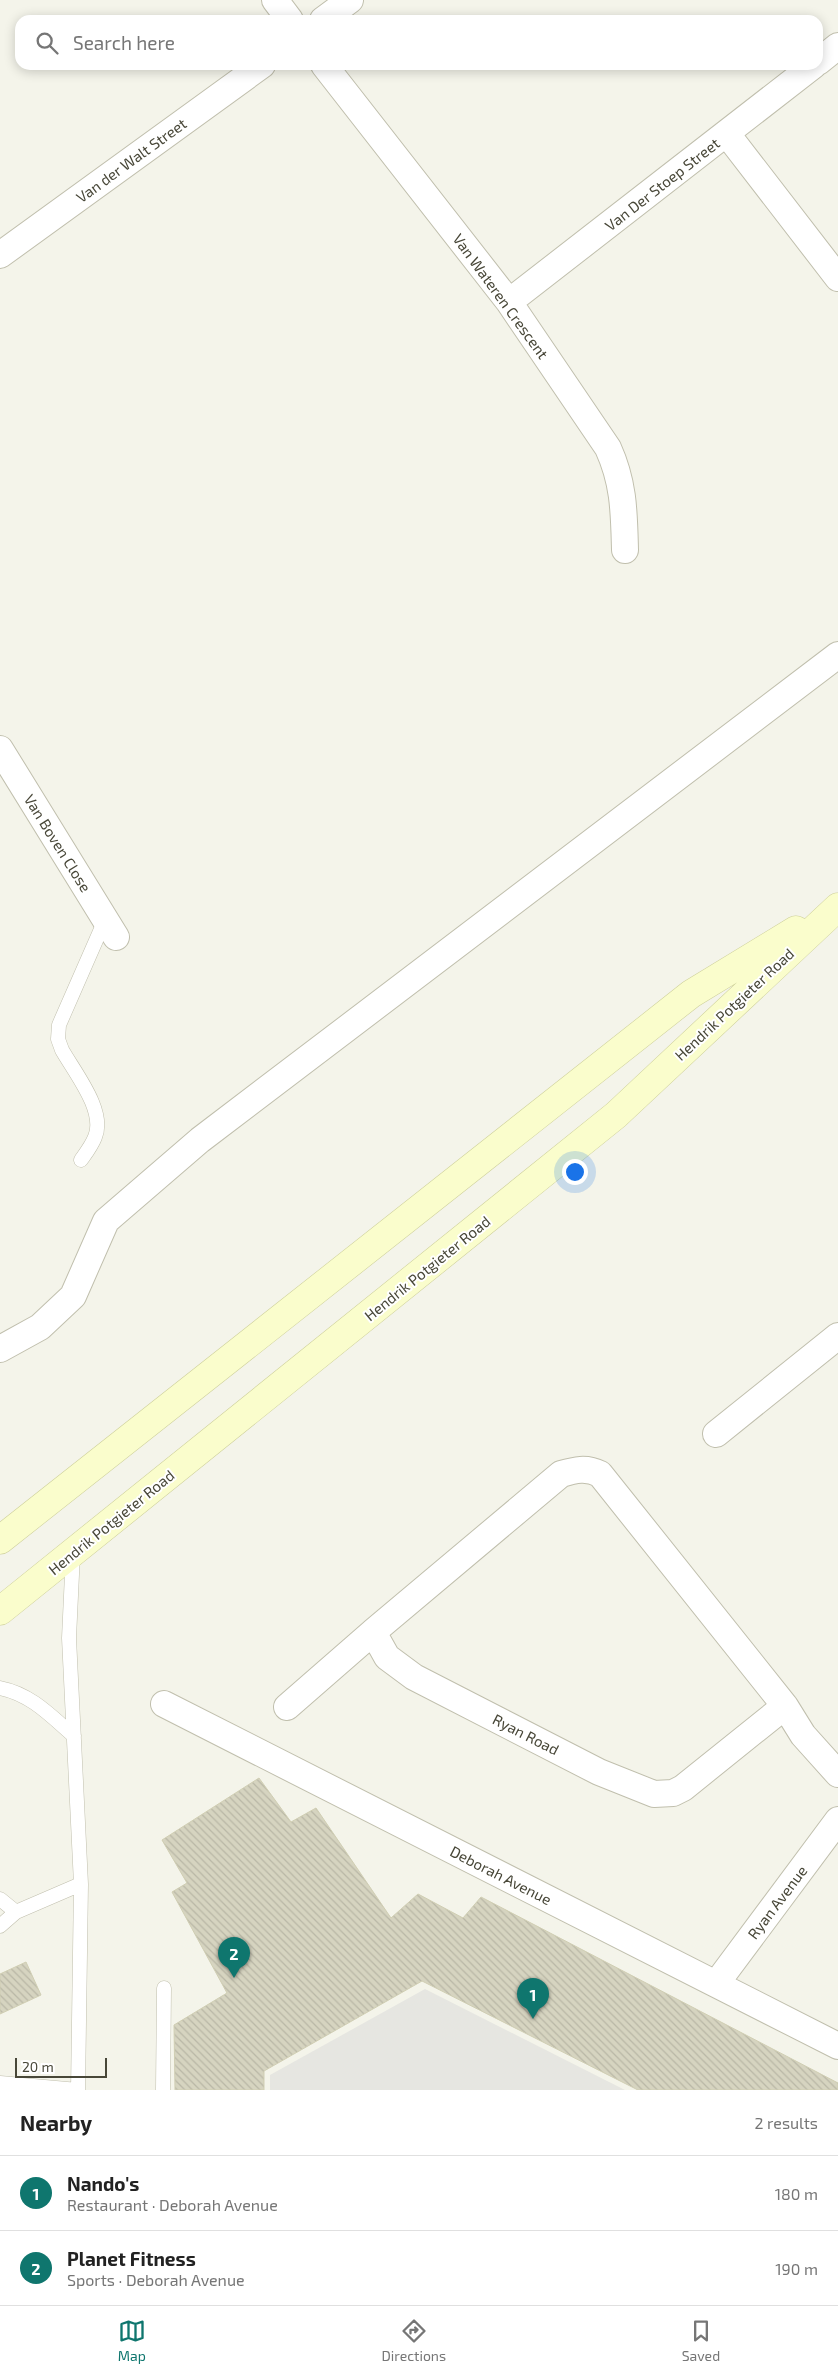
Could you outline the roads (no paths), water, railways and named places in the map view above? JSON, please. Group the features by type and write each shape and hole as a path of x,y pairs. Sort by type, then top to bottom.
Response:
{"main road":[{"name":"Hendrik Potgieter Road","path":"0,1540 691,994 838,905"},
{"name":"Hendrik Potgieter Road","path":"0,1611 616,1115 838,905"}],"street":[{"path":"275,0 286,15"},
{"path":"330,15 350,0"},
{"path":"823,58 838,46"},
{"name":"Van der Walt Street","path":"0,255 255,70"},
{"name":"Van Wateren Crescent","path":"328,70 509,302 608,448 618,471 623,495 625,550"},
{"name":"Van Der Stoep Street","path":"509,302 808,70"},
{"path":"726,134 838,278"},
{"path":"0,1349 40,1327 73,1296 106,1221 200,1140 838,655"},
{"name":"Van Boven Close","path":"0,749 110,928"},
{"path":"716,1434 836,1342"},
{"path":"287,1707 561,1474 583,1469 592,1470 600,1474 784,1706 803,1735 838,1774"},
{"name":"Ryan Road","path":"373,1632 388,1657 414,1678 599,1772 654,1794 673,1793 683,1788 784,1706"},
{"name":"Deborah Avenue","path":"164,1704 838,2046"},
{"name":"Ryan Avenue","path":"716,1984 838,1820"}],"lane":[{"path":"81,1160 95,1138 98,1126 97,1113 62,1050 58,1039 59,1025 110,928"},
{"path":"0,2083 78,2090 81,1884 69,1638 72,1553"},
{"path":"0,1688 12,1690 40,1705 74,1736"},
{"path":"0,1926 16,1912 81,1884"},
{"path":"0,1899 16,1912"},
{"path":"164,1988 164,2090"}],"place":[{"name":"Planet Fitness","path":"234,1978"},
{"name":"Nando's","path":"533,2019"}]}
